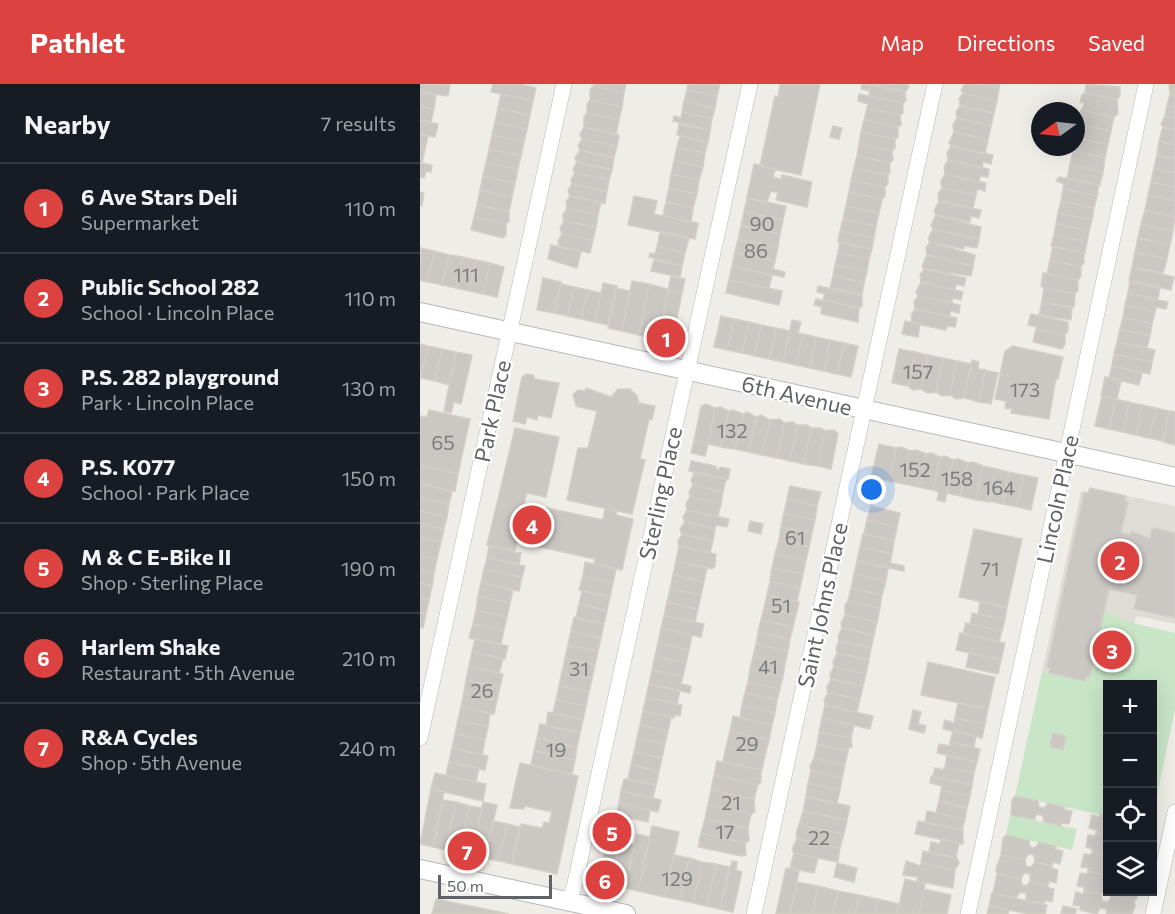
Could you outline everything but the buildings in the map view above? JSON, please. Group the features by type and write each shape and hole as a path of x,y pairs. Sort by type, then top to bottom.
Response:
{"street":[{"name":"Park Place","path":"420,738 564,84"},
{"name":"Sterling Place","path":"569,901 575,884 750,84"},
{"name":"Saint Johns Place","path":"754,914 935,84"},
{"name":"Lincoln Place","path":"968,914 1146,84"},
{"name":"6th Avenue","path":"420,312 1175,477"},
{"path":"1153,914 1175,812"},
{"path":"420,869 626,914"}],"shaded area":[{"path":"1090,488 1175,506 1175,624 1136,616 1122,680 1103,680 1103,685 1042,672 1081,491 1088,493"}],"green space":[{"path":"1104,611 1125,621 1175,633 1175,709 1157,796 1157,680 1103,680 1103,815 1015,796 1042,672 1085,681 1087,676 1090,676"},
{"path":"1010,815 1077,829 1072,850 1006,835"}],"place":[{"name":"6 Ave Stars Deli","path":"666,338"},
{"name":"P.S. K077","path":"532,525"},
{"name":"Public School 282","path":"1120,561"},
{"name":"P.S. 282 playground","path":"1112,650"},
{"name":"M & C E-Bike II","path":"612,832"},
{"name":"R&A Cycles","path":"467,851"},
{"name":"Harlem Shake","path":"605,880"}]}
